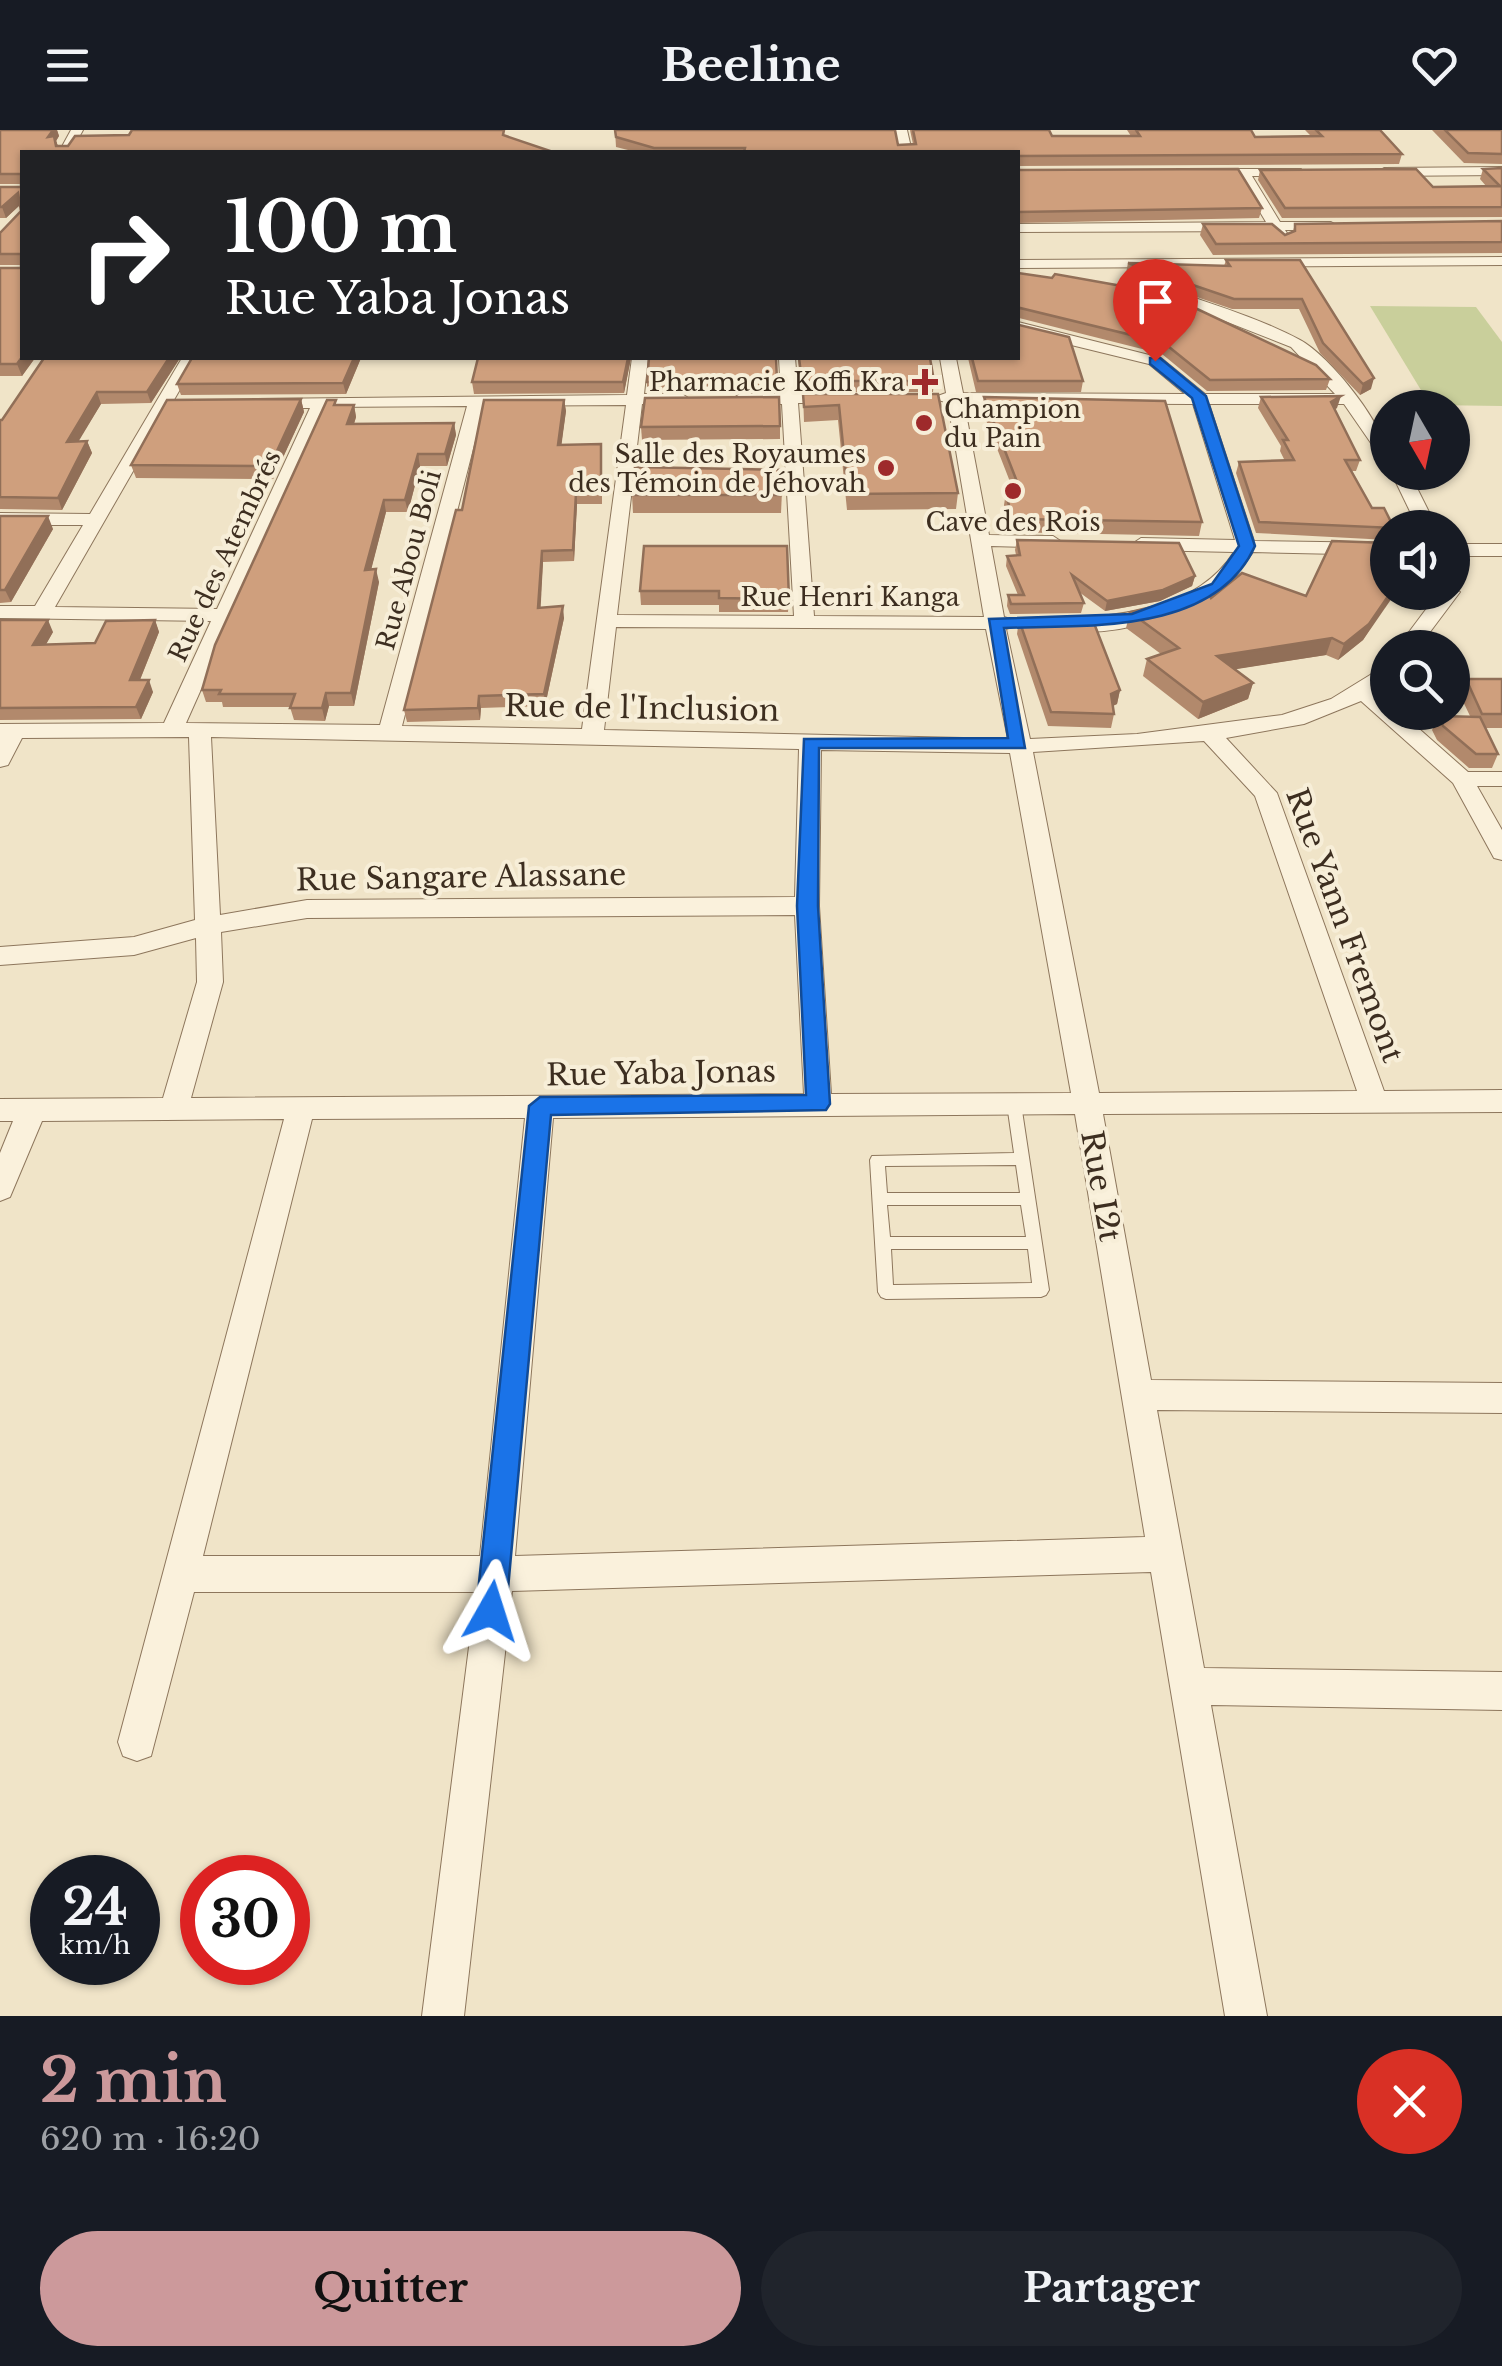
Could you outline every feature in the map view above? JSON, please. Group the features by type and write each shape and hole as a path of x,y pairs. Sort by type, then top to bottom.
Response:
{"street":[{"path":"1244,172 1296,261"},
{"path":"1187,173 1313,172"},
{"path":"1370,172 1502,172"},
{"path":"1020,228 1352,226"},
{"path":"1020,264 1502,261"},
{"path":"1042,264 1151,287 1298,344 1349,399 1370,429"},
{"path":"1020,327 1155,361 1199,396 1247,546"},
{"path":"42,612 94,520 172,404 189,360"},
{"path":"592,736 640,360"},
{"path":"787,360 804,622"},
{"name":"Rue I2t","path":"948,360 994,623 1087,1104 1246,2016"},
{"path":"714,399 864,398"},
{"path":"918,398 1349,399"},
{"path":"242,403 694,399"},
{"name":"Rue Abou Boli","path":"390,732 477,400"},
{"name":"Rue des Atembrés","path":"172,730 321,402"},
{"path":"0,519 94,520"},
{"path":"980,540 1075,542"},
{"path":"1113,543 1370,549"},
{"name":"Rue Henri Kanga","path":"609,621 994,623 1134,619 1218,588 1239,564 1247,546"},
{"path":"1470,550 1502,550"},
{"path":"1421,630 1436,610"},
{"path":"0,612 226,615"},
{"name":"Rue de l'Inclusion","path":"7,731 390,732 1018,744 1208,732 1285,722 1370,688"},
{"path":"1365,693 1462,779 1502,852"},
{"path":"174,1108 210,982 200,730"},
{"path":"0,760 7,731"},
{"name":"Rue Yann Fremont","path":"1208,732 1266,792 1374,1102"},
{"path":"810,743 808,906 818,1104"},
{"path":"1462,779 1502,779"},
{"name":"Rue Sangare Alassane","path":"0,956 134,946 206,926 308,909 808,906"},
{"name":"Rue Yaba Jonas","path":"0,1110 1502,1101"},
{"path":"443,2016 496,1574 540,1106"},
{"path":"137,1742 184,1574 301,1107"},
{"path":"0,1190 32,1110"},
{"path":"1136,1394 1502,1398"},
{"path":"184,1574 496,1574 1166,1554"},
{"path":"1186,1686 1502,1690"}],"lane":[{"path":"1014,1104 1040,1290 886,1292 877,1160 1021,1159"},
{"path":"880,1199 1027,1199"},
{"path":"883,1244 1034,1242"}],"green space":[{"path":"1370,306 1476,307 1502,342 1502,406 1470,406 1470,390 1421,390"}],"building":[{"path":"0,130 53,130 48,137 54,136 56,146 68,146 75,136 129,135 132,130 504,130 503,135 547,150 20,150 20,174 0,174"},
{"path":"615,130 895,130 898,145 916,144 913,130 1049,130 1052,136 1140,136 1136,130 1251,130 1255,137 1322,136 1316,130 1380,130 1402,154 1020,156 1020,150 654,148 616,137"},
{"path":"1445,130 1502,130 1502,154 1468,153"},
{"path":"1502,168 1502,207 1285,208 1260,170 1416,169 1433,187 1500,186 1483,169"},
{"path":"1238,169 1262,208 1020,212 1020,170"},
{"path":"0,187 20,187 20,205 18,193 0,207"},
{"path":"20,212 20,254 0,254 0,233"},
{"path":"1502,221 1502,242 1216,244 1203,224 1272,224 1285,235 1295,231 1295,224"},
{"path":"1226,260 1300,260 1374,378 1363,384 1323,343 1302,299 1234,299 1128,263 1230,266"},
{"path":"0,268 20,268 17,364 0,364"},
{"path":"1020,273 1052,278 1055,274 1122,286 1124,278 1188,299 1176,299 1316,365 1330,379 1210,380 1164,343 1020,308"},
{"path":"1020,325 1069,337 1083,381 978,381 973,360 1020,360"},
{"path":"43,360 168,360 147,392 97,392 67,442 87,441 58,498 0,497 2,420"},
{"path":"191,360 353,360 343,383 177,384"},
{"path":"478,360 628,360 623,382 472,382"},
{"path":"649,360 776,360 777,381 647,382"},
{"path":"799,360 930,360 934,381 802,381"},
{"path":"803,394 938,394 958,493 848,494 839,405 804,407"},
{"path":"1341,396 1331,402 1360,460 1345,460 1372,508 1385,510 1370,510 1370,527 1259,522 1239,462 1294,460 1283,440 1288,440 1261,397"},
{"path":"779,397 780,426 641,427 645,398"},
{"path":"984,397 1165,401 1202,522 1012,519 1006,492 1021,492"},
{"path":"301,399 270,466 131,465 167,400"},
{"path":"327,400 336,400 334,405 354,405 347,424 454,423 445,454 418,454 405,500 384,500 365,570 376,569 351,693 326,693 322,708 290,708 295,694 219,694 221,690 202,690 215,645"},
{"path":"484,400 564,400 558,445 601,444 601,492 576,493 573,550 542,551 538,608 563,606 544,694 479,696 478,708 404,710 456,510 462,510"},
{"path":"635,467 783,470 781,495 632,495"},
{"path":"0,516 48,516 5,590 0,590"},
{"path":"1017,540 1179,543 1195,576 1163,590 1107,601 1072,575 1084,603 1011,604 1008,595 1024,595 1007,556 1020,555"},
{"path":"1332,541 1370,542 1370,610 1379,610 1369,624 1344,644 1332,638 1217,656 1253,683 1203,702 1147,659 1179,648 1130,612 1181,600 1206,588 1211,598 1242,573 1306,596"},
{"path":"644,546 787,546 789,599 719,598 719,591 640,591"},
{"path":"1092,618 1120,690 1111,694 1114,714 1051,712 1019,620"},
{"path":"0,620 48,620 33,645 95,643 106,621 155,620 130,680 149,680 136,707 0,708"},
{"path":"1470,679 1502,679 1502,714 1482,714"},
{"path":"1470,717 1480,717 1498,754 1476,754 1448,730 1470,730"}],"place":[{"name":"Pharmacie Koffi Kra","path":"925,382"},
{"name":"Champion du Pain","path":"924,423"},
{"name":"Salle des Royaumes des Témoin de Jéhovah","path":"886,468"},
{"name":"Cave des Rois","path":"1013,491"}],"route":[{"path":"491,1611 540,1106 818,1104 808,906 810,743 1018,744 994,623 1066,624 1134,619 1218,588 1239,564 1247,546 1199,396 1155,361"}]}
